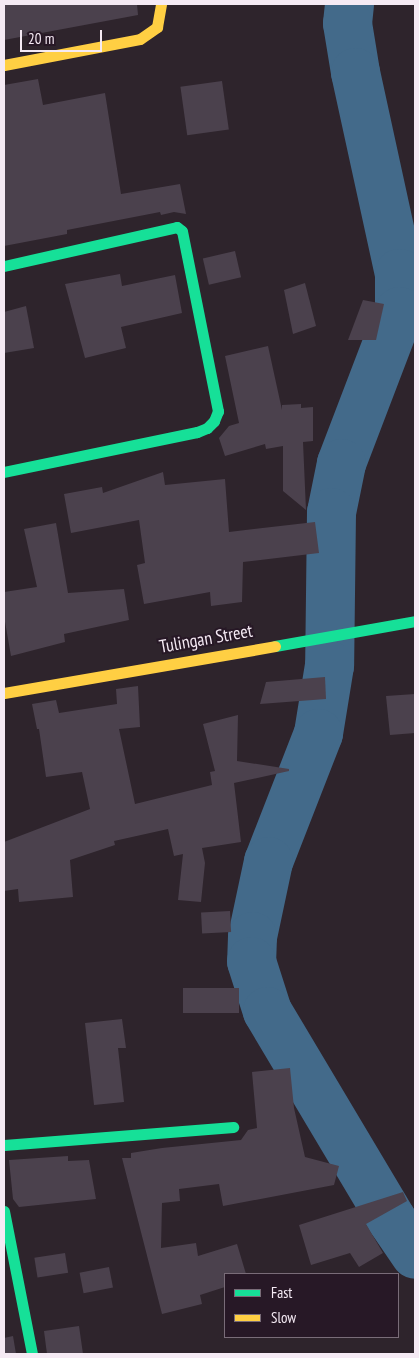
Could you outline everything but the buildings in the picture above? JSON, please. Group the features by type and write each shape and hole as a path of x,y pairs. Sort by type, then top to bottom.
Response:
{"street":[{"path":"4,65 140,39 157,28 162,14 161,4"},
{"path":"4,266 177,227 182,231 218,411 214,421 206,428 197,432 4,472"},
{"name":"Tulingan Street","path":"4,693 415,620"},
{"path":"4,1145 233,1126"},
{"path":"4,1211 32,1354"}],"waterway":[{"path":"349,4 347,23 355,72 399,273 399,311 341,463 331,512 329,665 318,733 268,861 252,936 251,961 267,1011 391,1219 415,1254"}],"traffic: fast":[{"path":"4,266 177,227 182,231 218,411 214,421 207,428 197,432 4,472"},
{"path":"275,646 415,621"},
{"path":"4,1145 233,1127"},
{"path":"4,1211 32,1354"}],"traffic: slow":[{"path":"4,65 140,39 157,27 161,4"},
{"path":"4,693 275,646"}]}
